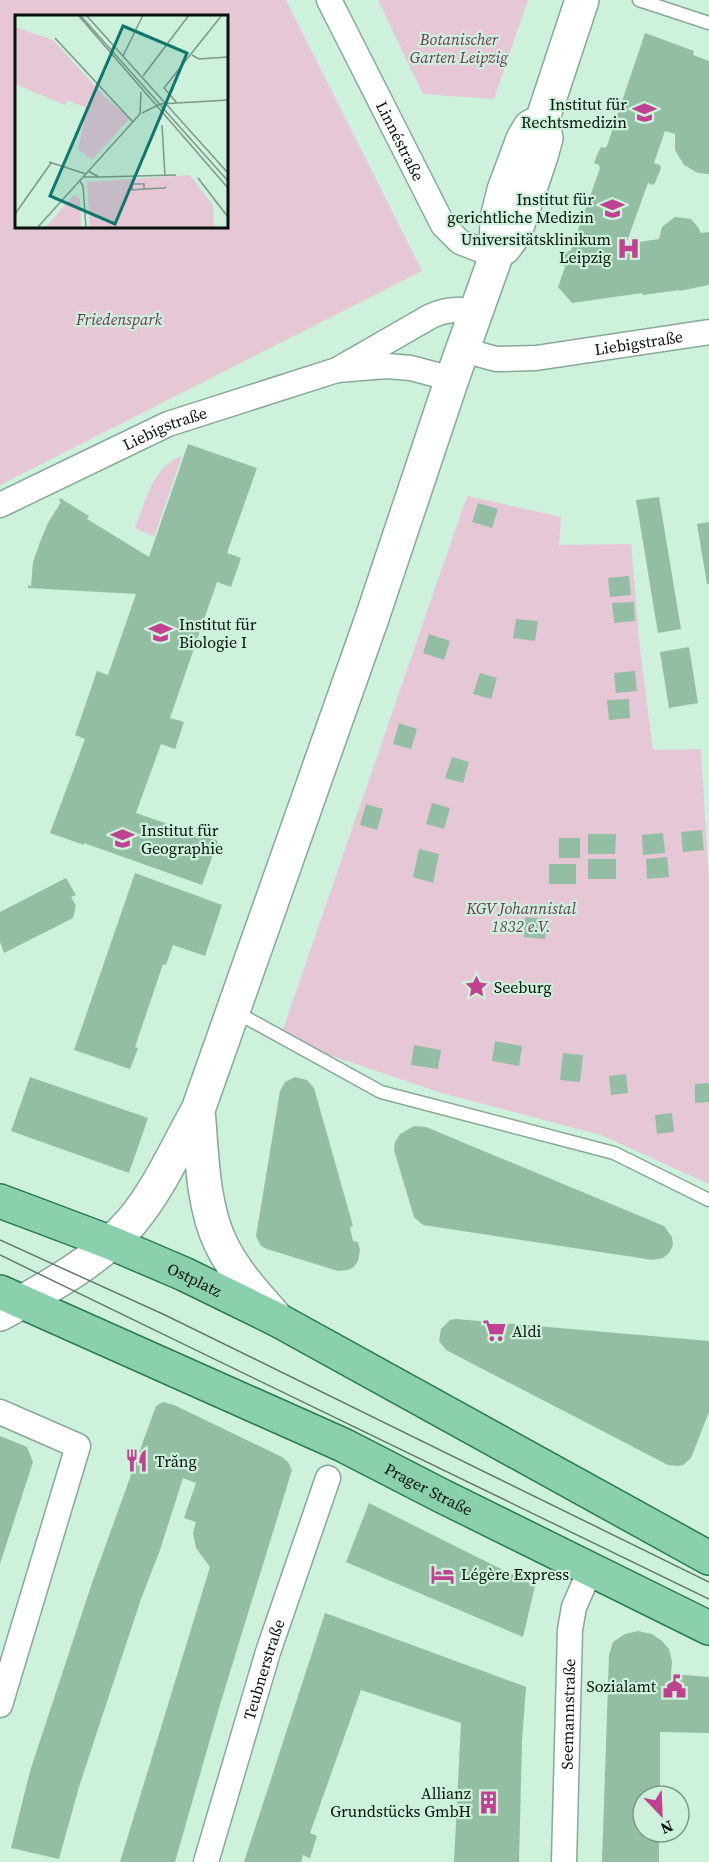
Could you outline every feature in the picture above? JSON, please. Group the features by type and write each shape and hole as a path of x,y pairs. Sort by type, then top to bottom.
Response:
{"main road":[{"name":"Ostplatz","path":"0,1202 109,1242 201,1282 278,1320"},
{"name":"Prager Straße","path":"7,1303 146,1358 343,1445 709,1628"},
{"path":"278,1320 709,1558"}],"street":[{"name":"Linnéstraße","path":"329,0 442,225 460,242 496,256"},
{"path":"7,1303 56,1282 109,1242 131,1222 198,1110 371,621 496,256 515,233 546,138 542,121 582,0"},
{"name":"Liebigstraße","path":"0,505 168,424 337,369 431,316 446,310 477,311"},
{"name":"Liebigstraße","path":"337,369 387,366 411,368 458,365 496,359 536,358 709,332"},
{"path":"198,1110 204,1176 219,1240 243,1281 278,1320"},
{"path":"0,1412 78,1446 0,1705"},
{"name":"Teubnerstraße","path":"206,1862 268,1652 328,1478"},
{"name":"Seemannstraße","path":"564,1862 570,1630 574,1607 591,1568"}],"lane":[{"path":"639,0 709,23"},
{"path":"233,1010 381,1092 614,1153 709,1200"}],"green space":[{"name":"Friedenspark","path":"0,0 286,0 422,271 0,485"},
{"name":"Botanischer Garten Leipzig","path":"378,0 528,0 494,99 423,94"},
{"path":"182,456 154,537 135,528 157,476 172,461"},
{"name":"KGV Johannistal 1832 e.V.","path":"467,496 561,517 559,545 631,544 640,649 653,750 701,749 709,884 709,1184 601,1135 438,1092 280,1038"}],"building":[{"path":"645,33 694,51 693,55 709,61 709,174 698,173 684,165 675,150 675,134 665,131 654,163 660,165 661,168 655,183 653,185 648,183 626,244 659,239 662,227 675,217 691,219 701,233 709,232 709,285 679,291 643,295 642,293 572,303 558,287 565,267 562,261 565,254 571,250 600,168 594,163 601,147 607,146"},
{"name":"Institut für Biologie I","path":"188,444 257,468 227,553 241,558 231,587 217,582 170,718 184,722 175,749 161,744 136,813 218,841 202,885 50,833 85,739 75,735 97,671 108,675 136,594 28,588 28,585 31,586 33,562 40,542 61,502 60,498 89,516 87,519 149,557"},
{"path":"659,497 681,629 658,633 636,500"},
{"path":"478,503 498,509 492,528 472,522"},
{"path":"709,522 709,584 707,584 697,524"},
{"path":"629,576 631,595 610,597 608,578"},
{"path":"634,602 635,621 614,623 612,603"},
{"path":"516,619 538,621 535,641 513,638"},
{"path":"429,634 450,641 444,660 423,653"},
{"path":"689,647 698,703 669,708 660,652"},
{"path":"635,671 637,691 616,693 614,673"},
{"path":"480,673 497,678 491,699 473,694"},
{"path":"629,699 630,718 609,720 607,700"},
{"path":"399,723 417,729 411,749 393,744"},
{"path":"452,757 469,762 463,783 445,778"},
{"path":"432,803 450,808 444,829 426,824"},
{"path":"366,804 383,809 377,830 360,825"},
{"path":"702,830 704,850 683,852 681,832"},
{"path":"663,833 665,853 643,855 642,835"},
{"path":"588,834 616,834 615,854 588,854"},
{"path":"559,838 580,838 580,858 559,858"},
{"path":"419,849 439,854 433,883 413,877"},
{"path":"667,857 669,877 647,879 646,859"},
{"path":"588,859 616,859 616,879 588,879"},
{"path":"549,864 576,864 576,884 549,884"},
{"name":"Institut für Geographie","path":"135,873 222,905 205,956 173,945 166,965 163,964 135,1047 138,1048 130,1069 74,1050"},
{"path":"66,878 76,895 71,897 76,906 73,918 4,953 0,942 0,912"},
{"path":"525,917 547,919 545,939 524,937"},
{"path":"495,1041 522,1046 519,1066 492,1061"},
{"path":"414,1045 441,1050 438,1069 411,1065"},
{"path":"563,1053 583,1055 580,1082 560,1080"},
{"path":"626,1074 628,1093 611,1095 609,1076"},
{"path":"30,1077 148,1118 129,1173 11,1131"},
{"path":"295,1077 307,1080 314,1088 353,1226 350,1228 353,1241 358,1242 360,1250 358,1261 348,1270 338,1271 267,1249 261,1246 256,1236 280,1091 285,1082"},
{"path":"709,1083 709,1102 695,1103 695,1084"},
{"path":"672,1113 674,1132 657,1134 655,1115"},
{"path":"414,1126 426,1127 664,1226 672,1237 673,1245 663,1258 653,1260 423,1225 414,1217 394,1150 395,1142 400,1134"},
{"path":"450,1320 709,1341 709,1412 691,1458 683,1465 668,1465 446,1350 439,1341 441,1329"},
{"path":"163,1402 174,1405 282,1457 292,1470 219,1708 175,1862 120,1862 210,1567 196,1548 193,1533 196,1522 184,1518 196,1483 183,1478 79,1787 59,1859 11,1848 30,1771 92,1583 156,1406"},
{"path":"0,1436 27,1447 33,1462 0,1564"},
{"name":"Légère Express","path":"369,1503 535,1586 523,1637 346,1562"},
{"path":"325,1613 526,1687 519,1862 454,1862 461,1723 361,1690 310,1833 317,1836 310,1858 303,1855 301,1862 244,1862"},
{"path":"638,1631 652,1634 662,1641 669,1649 672,1661 671,1674 709,1677 709,1733 660,1732 660,1784 631,1784 631,1844 659,1844 659,1862 602,1862 609,1655 613,1642 625,1634"}],"tram line":[{"path":"0,1240 165,1315 709,1582"},
{"path":"0,1255 709,1599"}],"place":[{"name":"Institut für Rechtsmedizin","path":"645,113"},
{"name":"Institut für gerichtliche Medizin","path":"612,208"},
{"name":"Universitätsklinikum Leipzig","path":"629,248"},
{"name":"Institut für Biologie I","path":"161,633"},
{"name":"Institut für Geographie","path":"123,839"},
{"name":"Seeburg","path":"476,987"},
{"name":"Aldi","path":"494,1331"},
{"name":"Trăng","path":"137,1461"},
{"name":"Légère Express","path":"443,1574"},
{"name":"Sozialamt","path":"674,1686"},
{"name":"Allianz Grundstücks GmbH","path":"489,1802"}]}
